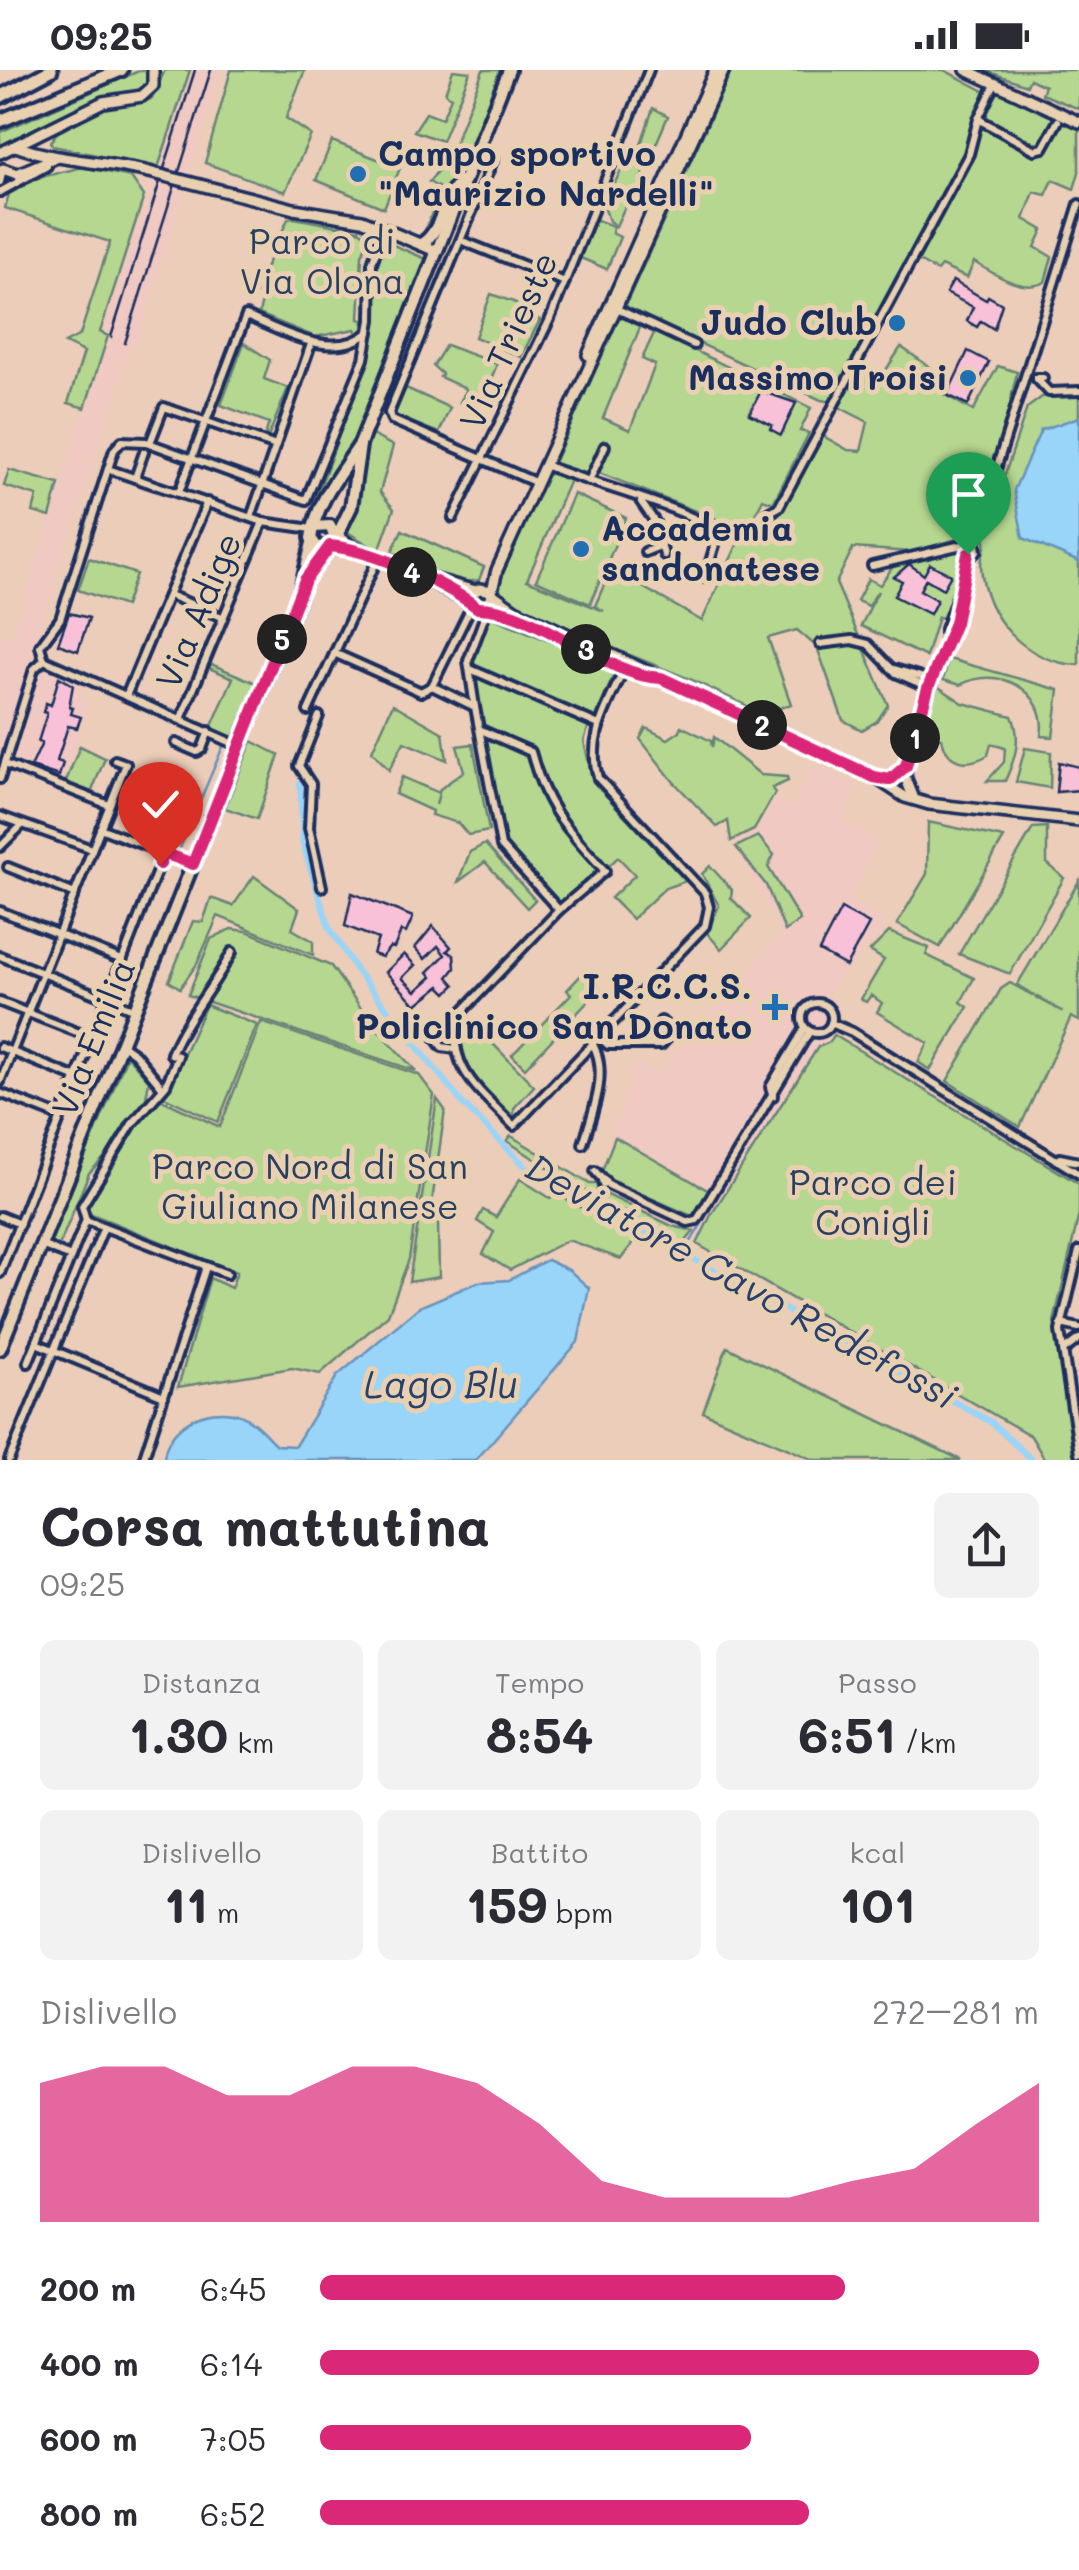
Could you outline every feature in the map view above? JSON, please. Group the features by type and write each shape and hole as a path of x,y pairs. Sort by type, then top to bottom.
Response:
{"highway":[{"path":"0,97 51,70"},
{"path":"0,122 121,70"}],"main road":[{"name":"Via Emilia","path":"0,1349 305,580 313,535 330,485 360,444 509,70"},
{"path":"421,244 433,234 454,185 466,178"},
{"name":"Via Emilia","path":"305,580 332,540 355,494 360,444"},
{"path":"313,535 325,524 332,540"},
{"path":"313,535 332,540"}],"street":[{"path":"0,182 2,152 104,102 142,96 153,86 153,70"},
{"name":"Via Trieste","path":"453,518 565,282 649,70"},
{"path":"661,200 715,70"},
{"path":"559,910 501,846 475,707 470,652 488,607 496,572 535,482 661,200 724,70"},
{"path":"966,70 1079,122"},
{"path":"768,513 779,507 823,431 969,154 978,119 995,84"},
{"path":"978,119 1034,150 1043,148 1058,122"},
{"path":"45,131 44,145 58,156"},
{"path":"21,172 34,137"},
{"path":"14,146 27,153 149,172 294,208 350,217 436,252"},
{"path":"0,191 21,172 58,156"},
{"path":"0,191 58,156"},
{"path":"494,158 389,413 392,420 535,482"},
{"path":"2,166 21,172"},
{"path":"466,178 484,184"},
{"path":"900,784 944,644 945,628 1079,204"},
{"path":"384,229 436,252"},
{"path":"44,660 40,646 56,627 64,608 114,450 122,442 150,443 306,500 364,360 370,331 372,263 384,229"},
{"path":"461,245 565,282"},
{"path":"612,307 694,345"},
{"path":"180,492 246,316 311,343 358,340 370,331"},
{"path":"251,518 311,343"},
{"path":"1043,378 1036,378 1049,392 1079,390"},
{"path":"150,443 164,407 276,446"},
{"path":"589,481 605,446"},
{"path":"136,478 144,452"},
{"path":"543,464 714,529 718,536 705,578"},
{"path":"108,469 313,535"},
{"path":"334,653 421,692 432,686 477,590 493,568 535,482"},
{"path":"640,501 655,522 664,556"},
{"path":"126,696 207,502"},
{"name":"Via Adige","path":"181,719 263,522"},
{"path":"332,540 421,576 481,609 488,607 625,667 658,677"},
{"path":"872,566 957,545 970,549"},
{"path":"645,552 660,546"},
{"path":"308,711 378,557"},
{"path":"421,576 491,595 874,777 900,784 914,798 929,804 1079,820"},
{"path":"169,595 222,617"},
{"path":"53,605 64,608"},
{"path":"559,630 625,667"},
{"path":"820,644 852,640 868,644 890,668 910,682 929,684"},
{"path":"44,660 240,746"},
{"path":"0,779 34,668 44,660"},
{"path":"480,730 531,752 542,793 554,816 605,871 559,910 458,1017 455,1048 464,1072 514,1126 704,926 709,906 696,880 598,778 592,756 599,726 625,667"},
{"path":"470,670 599,726"},
{"path":"432,686 475,707"},
{"path":"464,702 473,693"},
{"path":"318,716 300,768 311,784 309,828 322,886"},
{"path":"176,742 197,752 210,731"},
{"path":"0,1082 126,764 115,760"},
{"path":"5,764 109,805"},
{"path":"0,1272 186,803"},
{"path":"0,816 92,849"},
{"path":"0,847 23,824"},
{"path":"100,828 193,864"},
{"path":"8,867 75,894"},
{"path":"0,911 122,960"},
{"path":"226,1274 86,1220 81,1211 95,1181 132,1124 162,1088 178,1056 172,1054 187,1017 216,983 232,952"},
{"path":"0,956 135,1010"},
{"path":"0,1002 92,1038"},
{"path":"808,1029 802,1015 813,1004 828,1008 831,1023"},
{"path":"595,1040 608,1045 661,1046 673,1032 661,1021"},
{"path":"808,1029 822,1032 831,1023"},
{"path":"831,1023 852,1032 1079,1174"},
{"path":"595,1171 604,1182 688,1222 697,1220 808,1029"},
{"path":"436,1040 442,1048 455,1048"},
{"path":"582,1144 598,1083 595,1040"},
{"path":"121,1044 135,1054 162,1088"},
{"path":"0,1047 76,1078"},
{"path":"0,1093 62,1117"},
{"path":"1049,1154 1077,1161"},
{"path":"0,1216 20,1224"},
{"path":"28,1364 86,1220"},
{"path":"8,1460 104,1226"},
{"path":"41,1245 71,1257"},
{"path":"1079,1251 1060,1323 1079,1453"},
{"path":"143,1460 206,1267"},
{"path":"1060,1323 1079,1328"},
{"path":"1063,1351 1079,1339"},
{"path":"36,1343 164,1396"}],"shaded area":[{"path":"190,70 221,70 136,347 130,345 0,756 0,633 13,636 107,337 100,333"},
{"path":"721,70 731,70 497,585 491,581"},
{"path":"49,667 83,682 80,696 90,701 62,782 12,758 24,721 33,709 29,703 38,674"},
{"name":"I.R.C.C.S. Policlinico San Donato","path":"816,764 857,787 842,820 878,841 851,900 885,921 881,934 849,965 826,996 835,1015 832,1033 705,1242 608,1195 609,1185 599,1179 635,1062 659,1073 782,933 734,843 753,832 775,799 792,807"}],"green space":[{"path":"148,70 152,81 141,91 105,97 0,148 0,132"},
{"path":"165,70 190,70 158,168 53,146 50,142 57,133 105,107 152,99"},
{"path":"231,70 305,70 286,118 311,135 285,192 205,163"},
{"path":"453,70 470,72 442,141 414,131 426,113 442,119 451,97 445,93"},
{"path":"483,70 500,70 464,164 446,189 430,233 425,231 441,189 429,182 450,155"},
{"path":"732,70 944,70 986,92 962,157 833,402 821,400 628,310 626,304"},
{"path":"983,70 1079,70 1079,109 1042,94 1045,86 1030,79 1027,85"},
{"path":"1000,89 1079,127 1079,172 1074,189 1053,180 1046,195 1034,192 1024,219 1043,230 1035,247 1052,257 1045,282 1036,285 1009,281 974,262 967,278 941,266 937,271 917,260 975,149 983,119"},
{"path":"653,108 668,116 641,179 647,183 640,201 629,198 616,226 609,221 604,206 630,151 638,153"},
{"name":"Campo sportivo \"Maurizio Nardelli\"","path":"332,141 400,168 384,208 316,180"},
{"path":"83,167 131,177 144,196 100,332 108,336 85,408 68,403 84,352 65,343 80,335 110,242 5,208 9,194 37,178"},
{"name":"Parco di Via Olona","path":"288,219 359,230 369,237 362,255 359,319 363,320 363,329 358,336 355,329 315,337 259,314 263,296 254,292"},
{"path":"594,219 613,226 612,233 620,237 607,269 578,257"},
{"path":"391,244 426,259 347,456 317,504 314,503 370,352 378,259 382,247"},
{"path":"491,294 530,308 528,314 540,320 521,357 475,337"},
{"path":"620,316 641,325 603,418 630,430 655,365 642,359 655,331 811,408 800,431 809,433 773,503 763,499 754,517 771,527 823,436 848,450 861,451 868,422 839,407 862,365 882,376 901,347 950,381 944,394 973,411 998,366 1017,372 1008,413 968,536 911,552 853,548 836,583 888,705 877,721 862,730 843,720 817,647 797,630 768,638 791,704 764,714 575,633 498,594 497,587 548,472 570,480 527,580 604,611 595,606 611,569 702,621 744,530 599,473 594,466 588,474 554,463"},
{"path":"244,343 270,360 264,379 288,388 269,435 265,435 269,423 221,405"},
{"path":"446,345 497,364 491,380 506,389 505,393 484,382 474,402 460,402 466,389 440,377 442,374 433,366"},
{"path":"406,388 450,408 439,433 394,416"},
{"path":"1079,393 1079,665 1042,656 1011,634 990,603 981,566 984,537 1027,408 1042,397"},
{"path":"370,434 393,446 380,492 394,509 379,551 344,530"},
{"path":"9,470 59,484 50,517 33,512 37,496 4,486"},
{"name":"Accademia sandonatese","path":"574,494 626,518 590,604 536,580"},
{"path":"402,530 484,567 479,580 446,577 392,552"},
{"path":"952,549 963,555 944,618 938,617 926,657 861,626 878,591 868,606 857,601 868,579 880,585 894,565"},
{"path":"89,558 136,574 125,606 78,590"},
{"path":"491,617 609,666 615,672 594,721 472,665"},
{"path":"949,659 1059,690 1053,737 1041,736 1037,706 1017,685 989,678 960,685 943,680"},
{"path":"211,664 256,683 233,738 211,728 233,678 209,668"},
{"path":"479,675 589,725 584,741 593,782 686,881 665,888 632,919 611,898 635,875 618,857 606,869 570,829 545,787 534,751 484,727 475,677"},
{"path":"937,686 963,703 1012,716 1016,749 1005,781 987,781 1004,762 1005,748 991,744 988,755 966,762 948,753 942,738 928,739 926,750 919,747"},
{"path":"393,704 443,733 447,760 404,742 389,770 372,751"},
{"path":"681,726 711,741 712,747 714,737 761,775 787,777 788,781 772,788 775,793 754,830 731,841 728,821 717,827 640,739 646,728 668,739"},
{"path":"485,735 526,754 554,817 598,870 561,903 505,843"},
{"path":"252,741 279,755 257,819 225,808"},
{"path":"473,744 489,831 468,835 458,823 431,815 432,811 395,794 402,777 439,793 464,771 457,746"},
{"path":"80,746 105,758 90,796 64,786"},
{"path":"1025,748 1051,752 1050,788 1016,782"},
{"path":"928,822 1004,838 940,947 897,924 927,874"},
{"path":"1047,827 1047,863 1064,878 1010,974 959,954 1033,828"},
{"path":"758,836 774,855 768,867 800,920 785,931 766,885 736,847"},
{"path":"485,844 535,900 527,908 485,862 458,882 470,852"},
{"path":"710,866 732,890 731,898 751,918 721,949 707,933 719,906 702,874"},
{"path":"254,876 299,909 292,929 313,941 313,955 218,916 197,964 180,988 169,981 193,921 203,922 211,898 233,906"},
{"path":"1079,881 1079,1021 1071,1017 1020,1127 947,1081 1001,989 1010,983 1063,1012 1017,985"},
{"path":"231,929 247,931 331,966 373,1025 416,1071 188,995 211,939"},
{"path":"889,932 929,948 926,955 974,978 961,1002 968,1007 930,1070 918,1062 928,1043 877,1012 882,1003 871,995 866,1002 861,999 884,960 870,951"},
{"path":"583,973 600,989 525,1068 512,1055 571,994 567,990"},
{"path":"206,1005 257,1025 218,1122 164,1097"},
{"path":"464,1014 534,1086 514,1108 514,1115 510,1116 489,1093 467,1062 461,1035 460,1018"},
{"name":"Parco Nord di San Giuliano Milanese","path":"261,1022 419,1075 434,1095 409,1259 388,1315 320,1374 292,1368 178,1387 210,1278 231,1288 237,1272 84,1211 141,1117 160,1099 220,1127"},
{"name":"Parco dei Conigli","path":"834,1035 1079,1184 1079,1214 1054,1322 1076,1460 1045,1460 1031,1436 697,1244 711,1215 818,1047 830,1042"},
{"path":"127,1056 149,1081 146,1098 110,1152 89,1173 59,1246 50,1242"},
{"path":"437,1099 445,1110 430,1216 438,1220 439,1277 409,1282"},
{"path":"511,1136 590,1184 597,1184 597,1190 672,1226 694,1231 683,1245 675,1241 573,1184 507,1141"},
{"path":"615,1137 709,1191 692,1216 600,1176"},
{"path":"520,1179 550,1198 556,1193 635,1240 621,1259 568,1240 510,1270 483,1254 494,1232 477,1221 483,1210 496,1217"},
{"path":"727,1347 961,1460 814,1460 703,1412"}],"water":[{"path":"1079,417 1079,562 1023,538 1014,490 1041,430"},
{"name":"Lago Blu","path":"547,1260 569,1270 589,1288 578,1342 476,1460 164,1460 171,1437 179,1428 213,1413 243,1416 276,1445 295,1446 337,1376 419,1307 478,1282 509,1280"}],"building":[{"path":"953,281 986,300 988,296 1002,304 994,329 981,321 977,327 967,321 973,307 946,293"},
{"name":"Massimo Troisi","path":"968,351 989,362 968,405 947,395"},
{"path":"761,391 796,403 781,435 770,429 772,425 749,414"},
{"path":"909,564 924,575 930,564 951,575 943,589 926,579 920,590 937,600 930,614 894,596 902,581 894,577"},
{"path":"69,613 89,618 78,651 58,644"},
{"path":"59,677 73,685 69,707 73,708 71,714 81,717 77,728 68,726 57,761 63,763 59,776 31,767 42,743 38,742 47,713 43,712 46,703 51,705"},
{"path":"1059,762 1079,767 1079,790 1056,792"},
{"path":"352,893 413,917 406,933 401,931 394,948 390,947 382,957 373,954 378,939 345,926"},
{"path":"841,909 869,924 846,966 819,951"},
{"path":"433,926 451,947 447,951 454,955 455,968 448,977 455,985 447,993 440,986 416,1005 386,972 404,954 415,965 402,978 416,991 432,977 428,972 445,955 438,946 425,959 415,948"}],"waterway":[{"path":"178,853 224,744"},
{"name":"Deviatore Cavo Redefossi","path":"300,783 303,845 329,927 356,970 463,1104 527,1168 991,1422 1032,1460"},
{"path":"682,1257 703,1221"}],"railway":[{"path":"111,337 195,70"},
{"path":"125,343 211,70"}],"place":[{"name":"Campo sportivo \"Maurizio Nardelli\"","path":"358,174"},
{"name":"Judo Club","path":"897,323"},
{"name":"Massimo Troisi","path":"968,378"},
{"name":"Accademia sandonatese","path":"581,549"},
{"name":"I.R.C.C.S. Policlinico San Donato","path":"775,1007"}],"route":[{"path":"160,864 164,853 193,864 305,580 330,546 365,552 478,608 488,607 513,616 625,667 661,678 874,777 890,780 898,777 906,766 928,688 955,623 968,554"}]}
